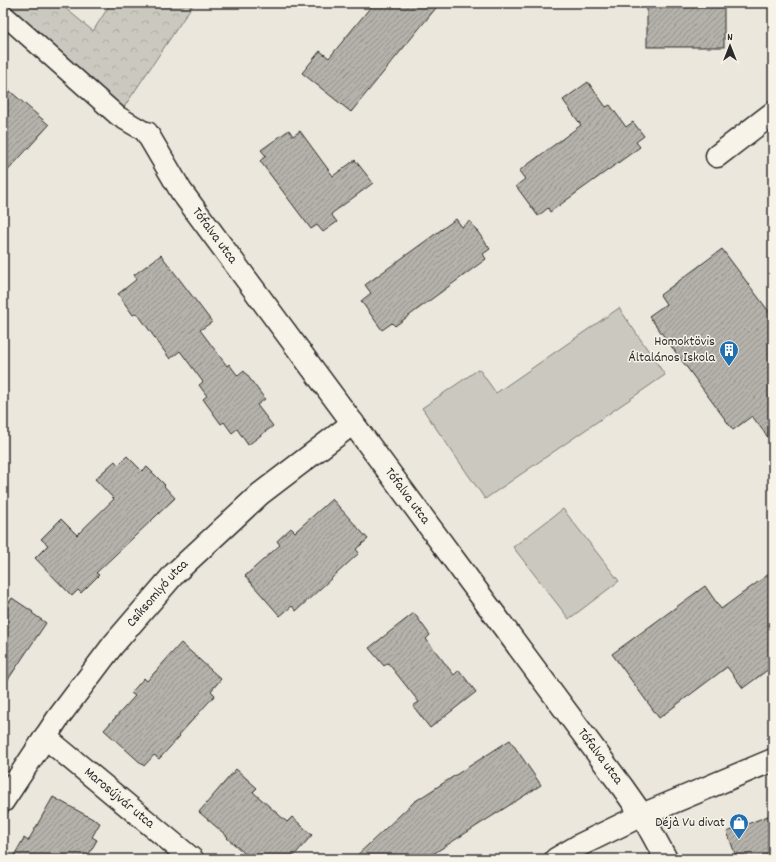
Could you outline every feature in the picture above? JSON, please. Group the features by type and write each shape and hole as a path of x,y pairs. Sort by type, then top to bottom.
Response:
{"street":[{"path":"3,14 118,116 147,133"},
{"path":"717,156 773,114"},
{"name":"Tófalva utca","path":"147,133 181,191 642,814 666,859"},
{"name":"Csíksomlyó utca","path":"3,801 58,718 113,644 175,573 260,494 353,423"},
{"name":"Marosújvár utca","path":"45,737 192,859"},
{"path":"556,859 580,844 642,814 773,760"}],"green space":[{"path":"4,3 59,3 93,31 111,3 194,3 118,116"},
{"path":"619,308 665,375 485,499 422,408 479,369 496,393"},
{"path":"563,509 619,581 569,619 513,547"}],"building":[{"path":"374,3 440,3 351,112 302,73 320,51 329,58"},
{"path":"647,3 724,3 724,47 647,47"},
{"path":"588,82 606,107 610,105 626,127 633,122 644,136 636,142 640,147 550,212 548,208 538,216 516,186 525,179 519,171 581,125 563,100"},
{"path":"3,85 49,125 3,176"},
{"path":"289,130 293,136 300,131 333,176 355,160 373,183 331,214 337,222 323,232 317,225 311,229 260,161 266,156 261,150"},
{"path":"456,219 462,227 470,221 490,249 483,254 486,259 395,326 392,323 382,330 361,301 371,293 365,285"},
{"name":"Homoktövis Általános Iskola","path":"722,249 773,317 773,444 752,416 733,430 649,316 666,304 660,295"},
{"path":"161,255 212,322 200,330 227,366 229,364 238,376 244,371 265,399 257,405 273,426 248,445 237,429 232,433 224,422 221,424 203,399 207,396 199,385 203,382 180,351 170,359 137,313 133,315 118,294 137,279 134,275"},
{"path":"127,456 142,471 147,467 165,485 164,486 175,498 96,573 99,575 81,593 78,590 72,596 35,558 48,545 41,539 61,519 77,535 114,499 95,479 115,461 118,465"},
{"path":"332,499 368,539 356,549 359,553 296,611 292,606 280,616 245,576 280,545 277,541 291,528 295,532"},
{"path":"773,571 773,666 743,688 727,667 659,718 612,654 705,586 721,609"},
{"path":"12,598 46,623 3,687 3,611"},
{"path":"414,613 430,635 426,639 454,675 459,670 476,692 430,728 413,706 419,702 388,663 384,666 369,648"},
{"path":"181,643 221,679 211,691 215,695 179,735 180,736 159,759 154,755 144,766 104,730 135,696 131,693 144,678 147,681"},
{"path":"510,740 541,785 425,859 353,859 414,802"},
{"path":"236,769 257,788 253,792 287,822 292,817 312,835 291,859 251,859 199,812"},
{"path":"53,797 100,823 92,837 97,840 86,859 12,859 24,838 28,841"},
{"path":"773,814 773,859 737,859 727,832"}],"place":[{"name":"Homoktövis Általános Iskola","path":"729,367"},
{"name":"Déjà Vu divat","path":"739,840"}]}
